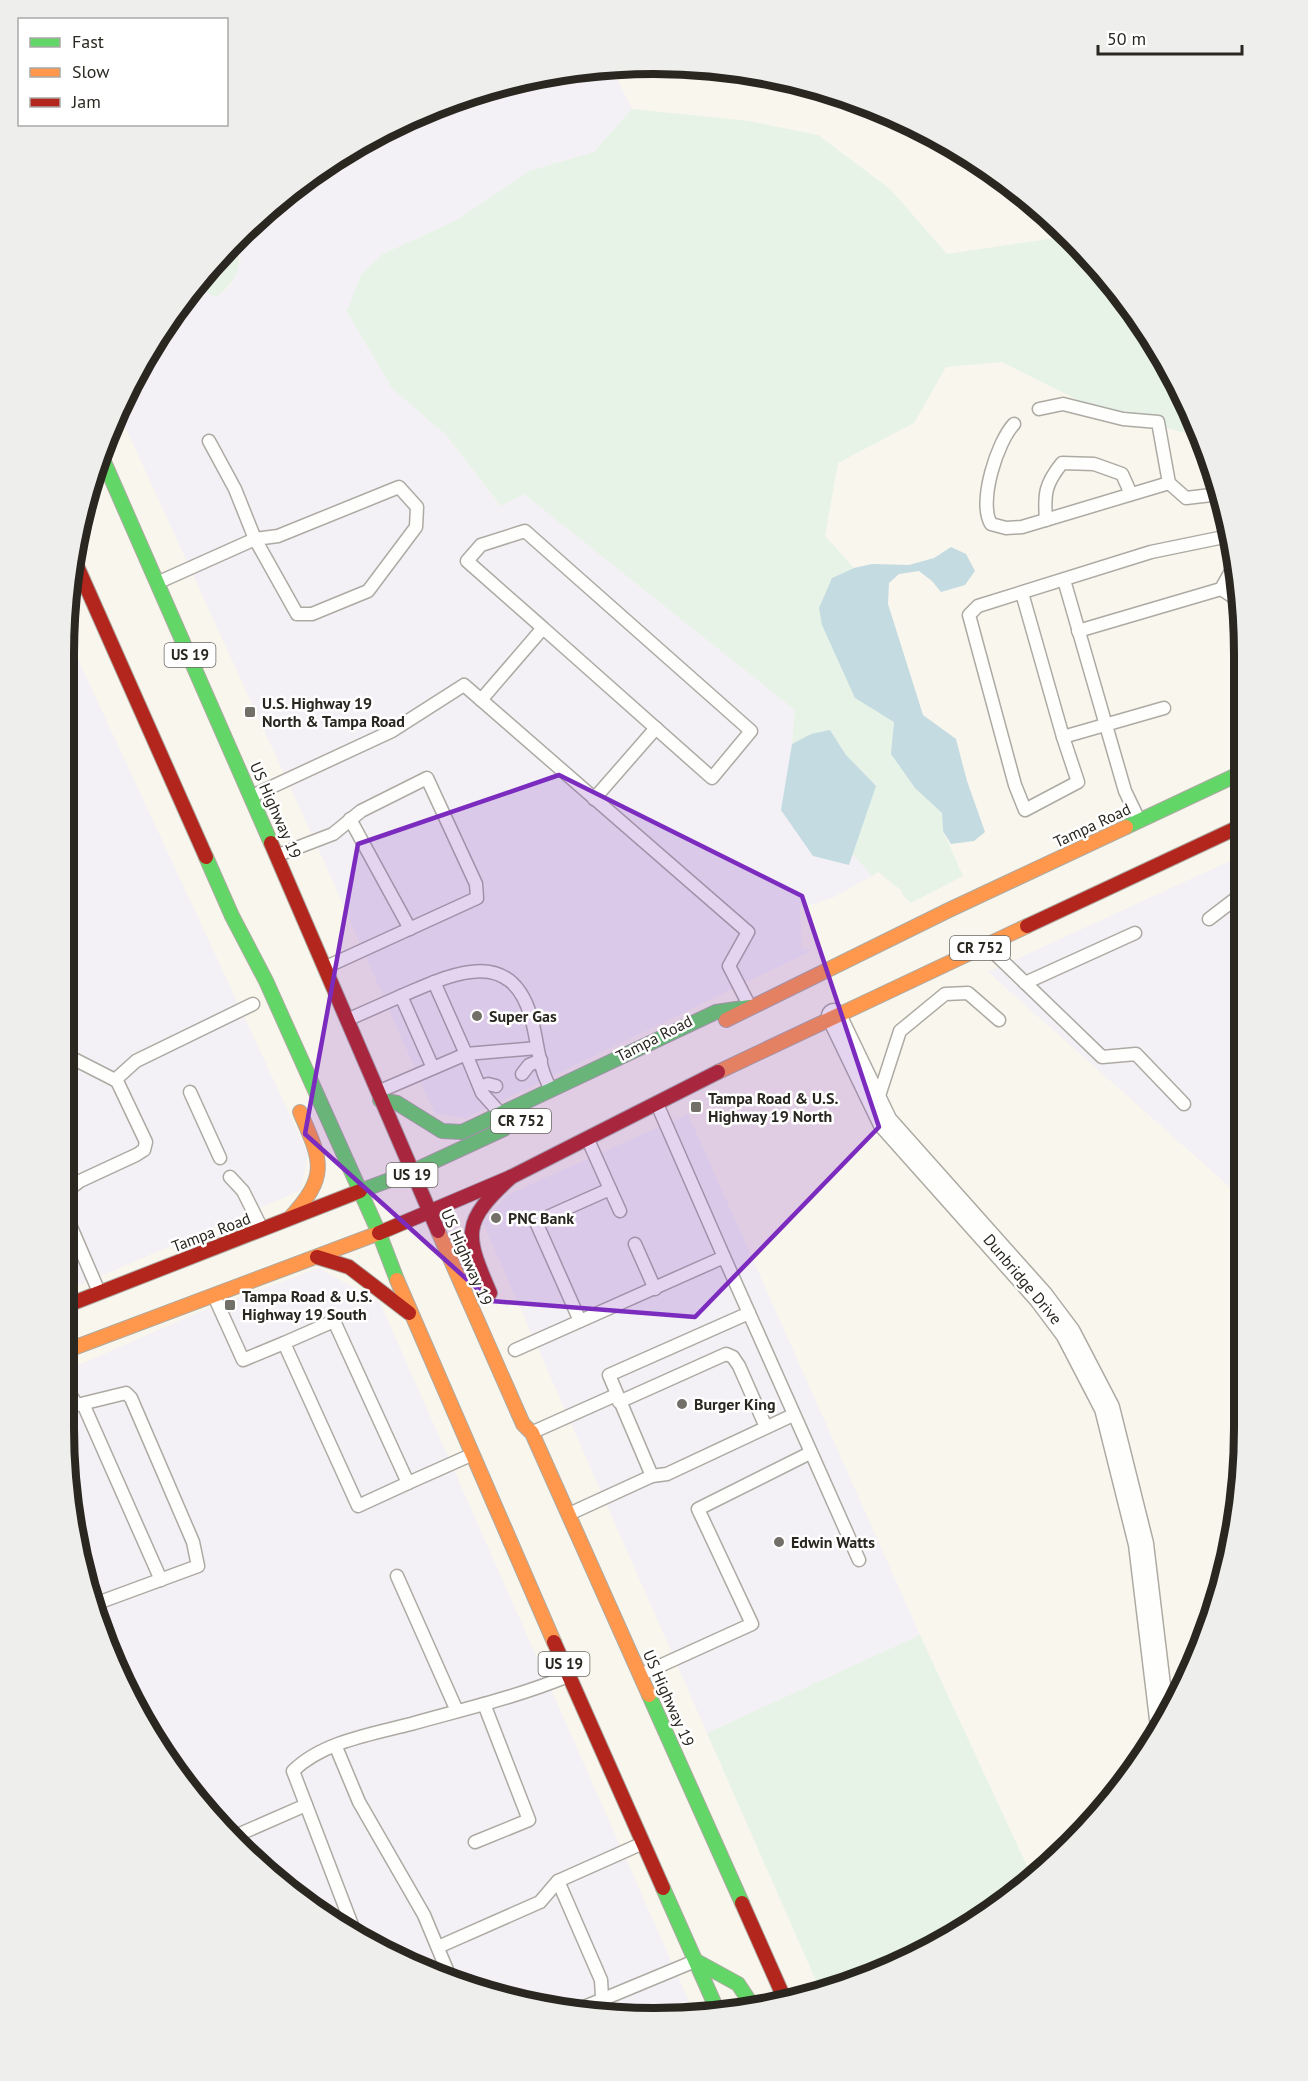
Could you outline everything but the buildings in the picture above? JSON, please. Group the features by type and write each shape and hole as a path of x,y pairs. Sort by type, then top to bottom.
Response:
{"main road":[{"name":"US Highway 19","path":"105,464 278,855 411,1172 523,1424 532,1433 641,1674 782,1993"},
{"name":"US 19","path":"79,571 232,916 266,981 379,1233 410,1313 715,2004"},
{"name":"Tampa Road","path":"682,1044 750,1007 1234,776"},
{"name":"CR 752","path":"74,1348 379,1233 511,1177 588,1140 835,1008 986,945 1234,829"},
{"path":"956,922 997,888"},
{"path":"232,916 243,970"},
{"path":"378,1096 397,1103 442,1131 462,1132 716,1012 750,1007"},
{"path":"290,1218 308,1200 318,1182 321,1163 294,1099"},
{"name":"Tampa Road","path":"74,1303 411,1172 517,1123"},
{"path":"496,1307 469,1241 471,1221 485,1200 511,1177"},
{"path":"317,1257 349,1267 410,1313"},
{"path":"532,1433 543,1415"},
{"path":"696,1961 738,1984 748,2000"}],"street":[{"name":"Dunbridge Drive","path":"835,1008 885,1122 1041,1297 1068,1333 1107,1408 1141,1544 1161,1710"}],"lane":[{"path":"1039,409 1063,404 1123,419 1158,422 1169,483 1186,498 1212,495"},
{"path":"1014,424 1007,432 994,464 986,508 991,524 1006,528 1046,520 1169,483"},
{"path":"158,583 255,539 278,536 399,487 417,507 416,527 368,591 312,614 297,614 255,539 235,489 209,441"},
{"path":"1046,520 1044,498 1049,478 1062,463 1094,464 1122,474 1131,494"},
{"path":"525,531 751,731 712,778 543,628 467,561 481,545 525,531"},
{"path":"1022,593 1078,782 1025,810 1015,785 969,615 978,606 1151,552 1223,539"},
{"path":"1078,631 1221,589 1229,574"},
{"path":"1064,580 1125,791 1140,821"},
{"path":"1221,589 1231,596"},
{"path":"481,700 543,628"},
{"path":"252,796 392,731 464,685 748,932 729,966 750,1007"},
{"path":"1063,737 1164,708"},
{"path":"594,799 656,728"},
{"path":"278,855 333,834 361,811 428,778 476,884 477,898 325,968"},
{"path":"350,819 410,929"},
{"path":"1209,919 1234,899"},
{"path":"1025,983 1135,933"},
{"path":"986,945 1102,1057 1136,1054 1184,1104"},
{"path":"348,1020 434,982 472,970 487,970 512,982 522,994 531,1017 529,1062 552,1090"},
{"path":"434,982 447,1019 466,1054 489,1083 500,1114"},
{"path":"877,1103 900,1031 945,994 968,993 999,1020"},
{"path":"401,996 420,1030 434,1068"},
{"path":"115,1080 136,1061 252,1003"},
{"path":"378,1096 466,1054 529,1062"},
{"path":"74,1059 115,1080 146,1142 144,1150 74,1186"},
{"path":"190,1092 220,1158"},
{"path":"656,1103 858,1560"},
{"path":"588,1140 620,1211"},
{"path":"230,1177 243,1191 262,1230"},
{"path":"580,1321 536,1222 610,1189"},
{"path":"74,1234 99,1293"},
{"path":"635,1244 655,1289"},
{"path":"515,1350 724,1257"},
{"path":"213,1295 243,1360 334,1321 408,1483"},
{"path":"652,1476 609,1375 749,1313"},
{"path":"284,1343 358,1506 472,1455"},
{"path":"532,1433 726,1354 733,1357 739,1366 766,1427"},
{"path":"74,1400 77,1405 84,1406 126,1393 131,1398 193,1542 198,1566 100,1602"},
{"path":"84,1406 161,1580"},
{"path":"568,1514 652,1476 667,1474 793,1415"},
{"path":"641,1674 752,1624 698,1509 810,1453"},
{"path":"397,1576 458,1711"},
{"path":"350,1922 293,1770 307,1757 336,1747 531,1691 569,1675"},
{"path":"475,1842 529,1820 484,1704"},
{"path":"336,1747 359,1802 424,1915 447,1969"},
{"path":"241,1834 306,1805"},
{"path":"438,1947 540,1902 558,1881 644,1843"},
{"path":"558,1881 602,1980 602,2005"},
{"path":"591,2004 696,1961"}],"highlighted area":[{"path":"559,775 802,896 879,1127 695,1317 491,1301 305,1134 358,844"}],"shaded area":[{"path":"615,75 632,109 594,152 529,171 457,220 383,254 347,312 392,388 446,435 500,506 524,494 795,710 789,770 781,810 849,865 852,853 872,876 832,898 800,908 802,948 811,951 466,1118 435,1114 318,848 123,421 151,364 193,301 202,290 216,297 231,285 241,260 238,250 301,193 331,171 397,133 467,104 504,93 578,78"},
{"path":"632,109 749,121 818,135 890,189 947,254 1057,238 1090,271 1137,331 1175,397 1190,432 1188,434 1092,407 1002,362 946,367 914,423 838,463 825,536 854,568 832,578 879,711 894,722 892,754 915,788 942,813 943,831 963,876 911,903 902,891 878,872 872,876 852,853 875,786 846,755 839,743 811,734 792,744 795,710 524,494 501,506 446,435 392,388 347,312 361,275 383,254 457,220 529,171 594,152"},
{"path":"238,250 237,272 216,297 202,290"},
{"path":"74,651 308,1154 301,1190 74,1287"},
{"path":"1234,859 1234,1191 988,972"},
{"path":"688,1114 920,1635 707,1733 483,1223 507,1195"},
{"path":"319,1268 380,1303 691,2006 654,2008 616,2006 578,2003 541,1996 467,1977 397,1948 331,1910 271,1863 218,1810 171,1750 133,1684 104,1614 93,1577 78,1503 75,1465 74,1367 192,1315"},
{"path":"920,1635 1029,1870 977,1910 911,1948 841,1977 817,1984 707,1733"}],"water":[{"path":"951,547 966,554 975,571 965,585 941,592 919,571 899,574 889,583 888,604 923,715 956,739 967,781 985,832 974,841 951,844 943,831 942,813 915,788 891,754 894,722 855,698 822,625 819,608 832,578 854,568 872,564 909,565 934,558"},
{"path":"830,730 846,755 876,786 849,865 813,856 781,810 792,744 811,734"}],"traffic: fast":[{"path":"105,464 271,843"},
{"path":"1126,827 1234,776"},
{"path":"206,857 232,916 266,981 379,1233 397,1280"},
{"path":"380,1100 397,1103 442,1131 462,1132 716,1012 750,1007"},
{"path":"360,1191 411,1172 504,1129"},
{"path":"649,1695 742,1903"},
{"path":"663,1888 715,2004"},
{"path":"696,1961 738,1984 748,2000"}],"traffic: slow":[{"path":"726,1020 949,910 1126,827"},
{"path":"718,1072 1027,926"},
{"path":"290,1218 311,1190 318,1168 317,1156 300,1112"},
{"path":"438,1231 523,1424 532,1433 649,1695"},
{"path":"74,1348 379,1233"},
{"path":"397,1280 554,1642"}],"traffic: jam":[{"path":"79,571 206,857"},
{"path":"1027,926 1234,829"},
{"path":"271,843 438,1231"},
{"path":"379,1233 511,1177 718,1072"},
{"path":"490,1293 475,1256 472,1229 483,1206 511,1177"},
{"path":"74,1303 360,1191"},
{"path":"317,1257 349,1267 409,1313"},
{"path":"554,1642 663,1888"},
{"path":"742,1903 782,1993"}],"place":[{"name":"U.S. Highway 19 North & Tampa Road","path":"250,712"},
{"name":"Super Gas","path":"477,1016"},
{"name":"Tampa Road & U.S. Highway 19 North","path":"696,1107"},
{"name":"PNC Bank","path":"496,1218"},
{"name":"Tampa Road & U.S. Highway 19 South","path":"230,1305"},
{"name":"Burger King","path":"682,1404"},
{"name":"Edwin Watts","path":"779,1542"}]}
